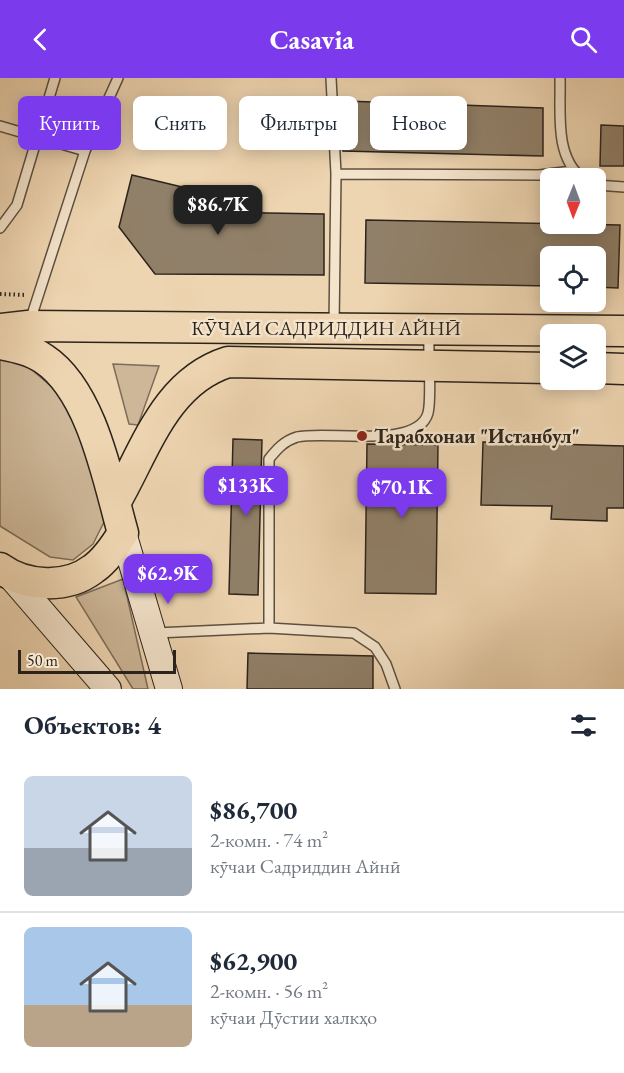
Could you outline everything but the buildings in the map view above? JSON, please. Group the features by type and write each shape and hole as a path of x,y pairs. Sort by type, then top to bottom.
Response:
{"highway":[{"name":"КӮЧАИ САДРИДДИН АЙНӢ","path":"14,328 624,331"},
{"path":"0,344 25,350 44,359 71,390 99,447 123,533 94,569 79,578 59,583 37,583 4,571"},
{"name":"КӮЧАИ САДРИДДИН АЙНӢ","path":"115,502 177,393 208,368 228,362 540,368"},
{"path":"606,368 624,369"}],"main road":[{"path":"123,533 169,689"},
{"path":"4,571 108,689"}],"lane":[{"path":"50,96 55,78"},
{"path":"14,328 38,296 85,151 118,78"},
{"path":"331,78 336,174 334,328"},
{"path":"560,78 563,150 571,168"},
{"path":"0,126 18,131"},
{"path":"0,228 17,205 34,150"},
{"path":"336,174 540,175"},
{"path":"606,186 624,187"},
{"path":"269,628 269,459 281,444 298,437 404,434 420,427 428,413 429,329"},
{"path":"154,633 269,628 354,633 375,647 386,664 395,689"}],"path":[{"path":"0,294 38,296"}],"shaded area":[{"path":"0,359 22,361 69,402 98,474 104,522 93,544 73,560 50,557 0,526"},
{"path":"113,364 159,366 138,425 129,424"},
{"path":"123,579 148,689 133,689 76,597"}],"place":[{"name":"Тарабхонаи \"Истанбул\"","path":"362,436"}]}
